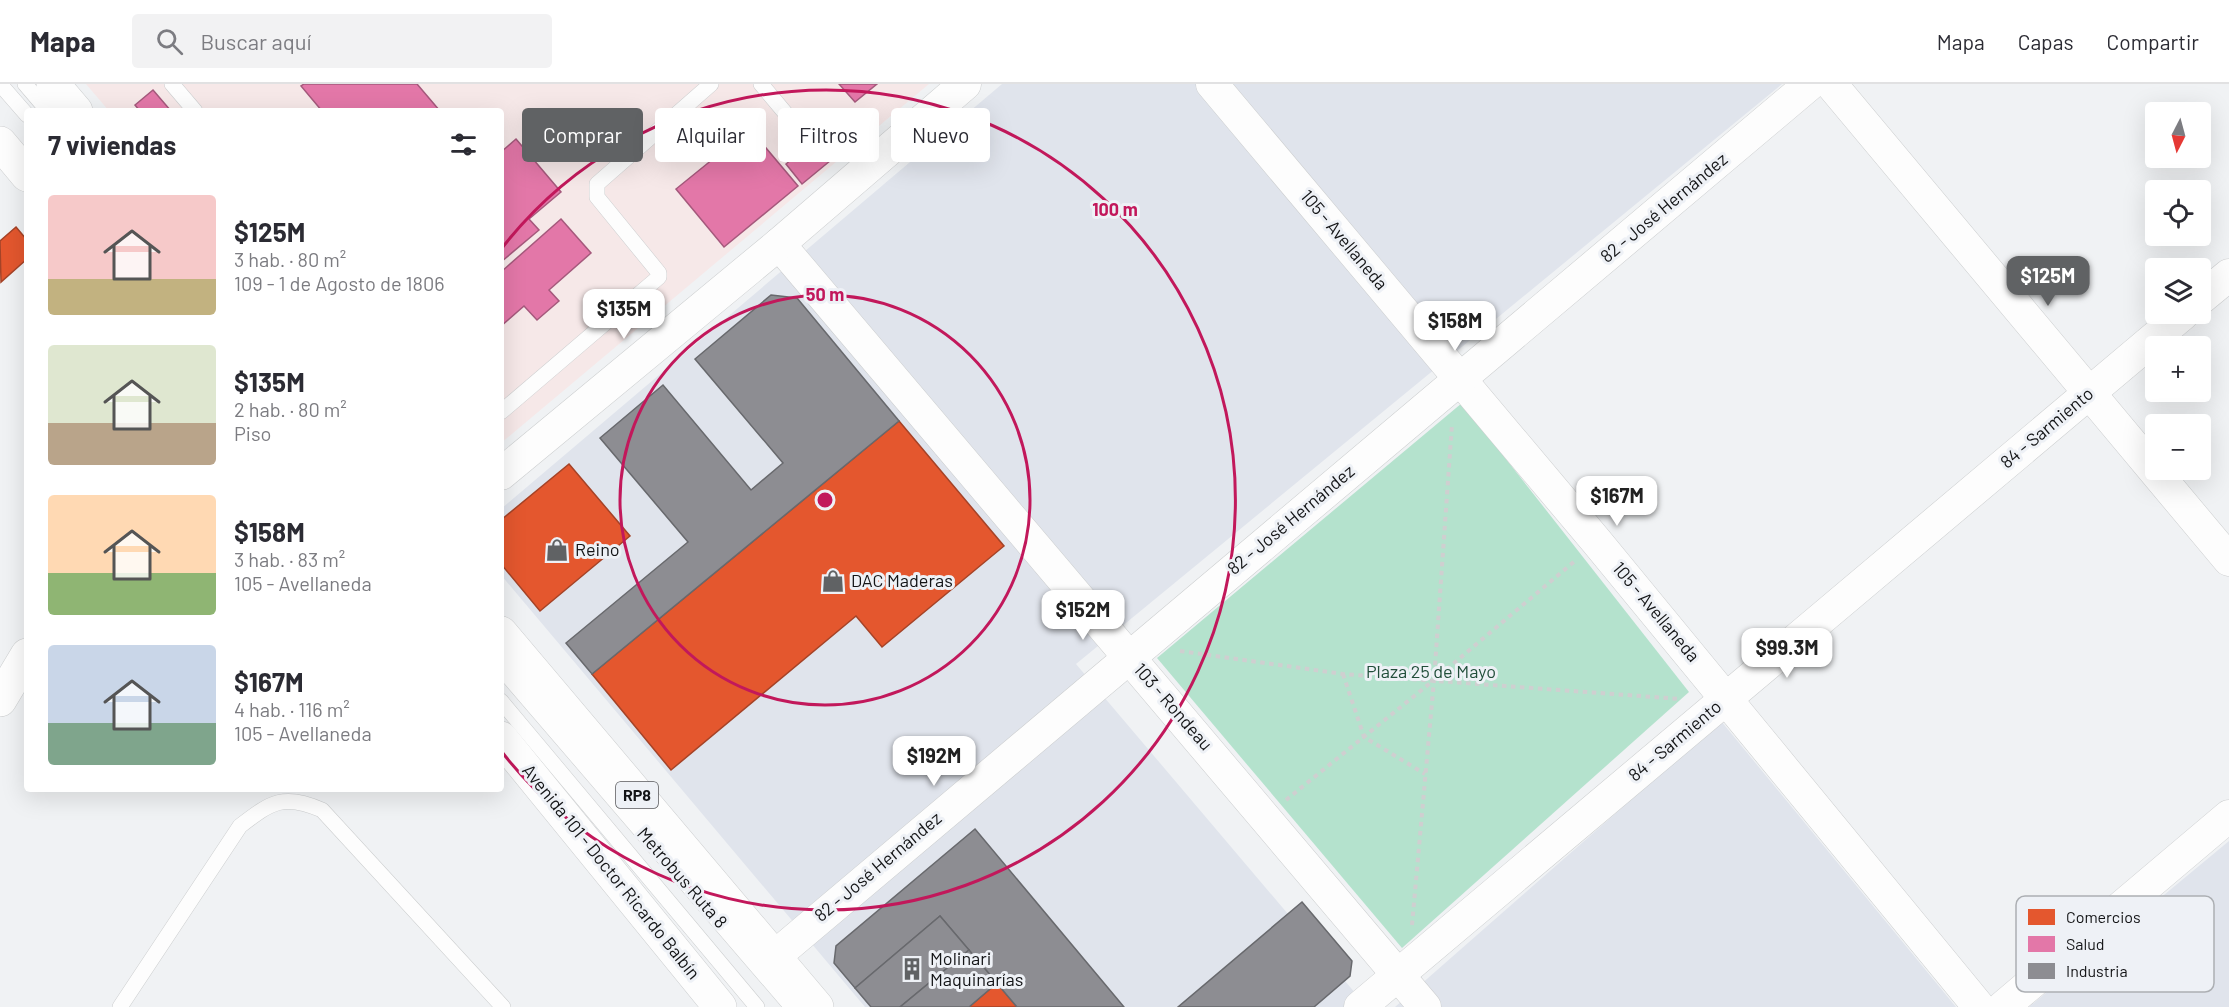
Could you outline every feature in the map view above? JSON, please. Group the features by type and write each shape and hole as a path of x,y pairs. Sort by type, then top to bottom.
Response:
{"main road":[{"path":"53,84 73,108"},
{"path":"0,143 24,171"},
{"name":"RP8","path":"504,637 816,1007"},
{"name":"Avenida 101 - Doctor Ricardo Balbín","path":"504,742 709,1003"}],"street":[{"path":"504,472 779,244 965,84"},
{"name":"105 - Avellaneda","path":"1212,84 1458,382 1597,542 1723,700 1979,1007"},
{"name":"82 - José Hernández","path":"774,957 1134,650 1458,382 1810,84"},
{"path":"1831,84 2229,560"},
{"name":"103 - Rondeau","path":"779,244 1134,650 1266,817 1404,971 1425,1007"},
{"path":"2211,289 2229,274"},
{"name":"84 - Sarmiento","path":"1360,1007 2171,324"},
{"path":"2134,896 2229,816"},
{"path":"2003,1007 2021,992"}],"lane":[{"path":"0,84 24,112"},
{"path":"25,84 45,108"},
{"path":"172,84 192,108"},
{"path":"504,409 659,277 659,273 597,197 597,184 711,84"},
{"path":"761,84 781,108"},
{"name":"Metrobus Ruta 8","path":"504,671 792,1007"},
{"name":"Metrobus Ruta 8","path":"504,705 757,1007"},
{"path":"120,1007 240,826 261,810 281,800 301,801 322,810 503,1007"}],"path":[{"path":"1404,971 1434,680 1458,382"},
{"path":"1266,817 1434,680 1597,542"},
{"path":"1134,650 1343,674 1723,700"},
{"path":"1343,674 1364,737 1425,774"}],"shaded area":[{"path":"86,84 929,84 900,108 891,108 891,116 879,126 879,108 778,108 778,162 836,162 504,440 504,108 106,108"},
{"path":"1002,84 1782,84 1076,664 1288,914 1302,902 1352,961 1350,976 1345,981 1367,1007 865,1007 504,579 504,506 910,162 990,162 990,108 974,108"},
{"path":"1721,721 1956,1007 1395,1007"},
{"path":"2229,841 2229,1007 2029,1007 2047,992 2214,992 2214,896 2163,896"}],"green space":[{"name":"Plaza 25 de Mayo","path":"1462,403 1689,692 1402,948 1157,658"}],"building: Comercios":[{"path":"16,227 24,236 24,262 1,282 0,241"},
{"name":"DAC Maderas","path":"899,421 1004,546 882,647 856,616 671,770 592,674"},
{"name":"Reino","path":"569,464 630,536 540,611 504,568 504,518"},
{"path":"997,983 1017,1007 969,1007"}],"building: Salud":[{"path":"304,84 417,84 437,108 319,108 301,86"},
{"path":"839,84 877,84 855,102"},
{"path":"153,90 168,108 138,108 135,105"},
{"path":"516,139 522,146 522,162 536,162 561,192 529,219 539,230 504,259 504,149"},
{"path":"766,148 798,186 724,247 676,189 709,162 766,162"},
{"path":"788,162 829,162 802,184 786,164"},
{"path":"561,219 591,253 549,290 559,301 537,320 524,306 504,323 504,269"}],"building: Industria":[{"path":"771,295 797,298 899,421 592,674 566,643 688,542 600,438 663,385 751,490 783,463 695,359"},
{"path":"975,829 1124,1007 1017,1007 940,916 855,988 834,963 836,946"},
{"path":"1302,902 1352,961 1350,976 1314,1007 1178,1007"},
{"name":"Molinari Maquinarías","path":"940,916 969,950 900,1007 871,1007 855,988"},
{"path":"969,950 997,983 969,1007 900,1007"}],"place":[{"name":"Reino","path":"557,550"},
{"name":"DAC Maderas","path":"833,581"},
{"name":"Molinari Maquinarías","path":"912,969"}]}
